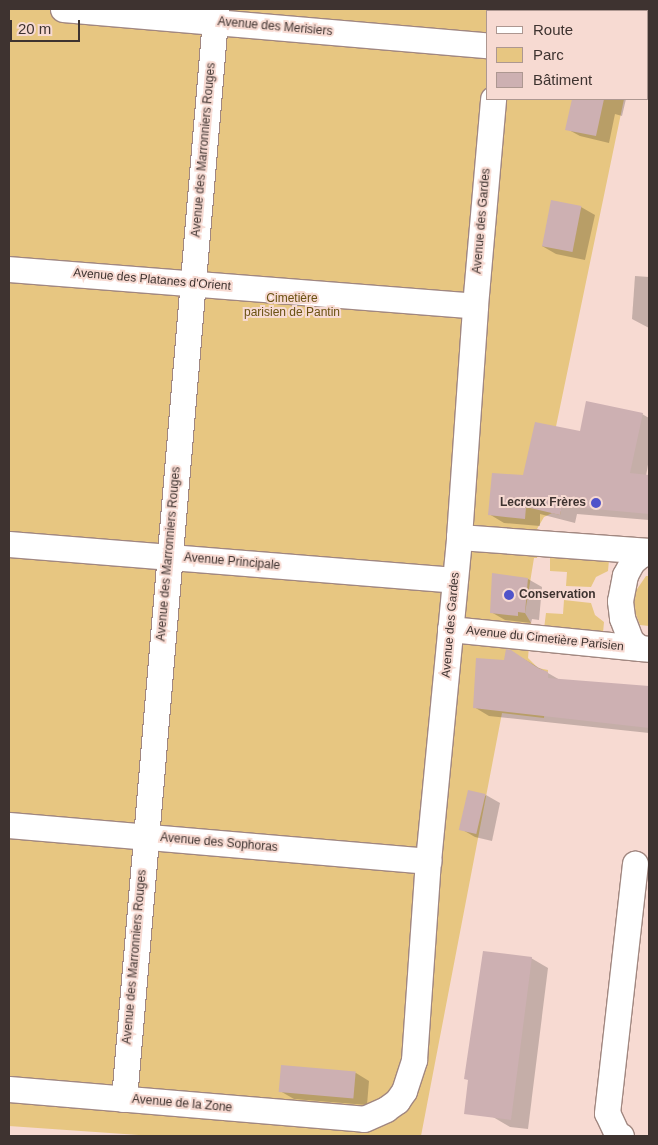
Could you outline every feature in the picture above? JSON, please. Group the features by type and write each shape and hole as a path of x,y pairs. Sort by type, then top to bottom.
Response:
{"street":[{"name":"Avenue des Merisiers","path":"63,9 215,15 486,45"},
{"name":"Avenue des Marronniers Rouges","path":"124,1099 215,15"},
{"name":"Avenue des Gardes","path":"355,1118 364,1118 386,1109 397,1101 409,1078 414,1060 428,862 459,537 475,306 493,100"},
{"name":"Avenue des Platanes d'Orient","path":"9,269 192,282 475,306"},
{"path":"459,537 649,551"},
{"name":"Avenue Principale","path":"9,544 455,580"},
{"name":"Avenue du Cimetière Parisien","path":"645,649 631,641 625,630 620,601 625,575 632,562 640,555 649,551"},
{"name":"Avenue du Cimetière Parisien","path":"450,629 645,649"},
{"name":"Avenue des Sophoras","path":"9,825 428,862"},
{"path":"621,1136 617,1134 607,1113 635,864"},
{"name":"Avenue de la Zone","path":"9,1089 355,1118"}],"shaded area":[{"path":"649,9 649,86 648,10 642,10"}],"green space":[{"name":"Cimetière parisien de Pantin","path":"9,9 643,9 486,10 486,100 624,100 548,465 562,497 561,511 560,515 552,513 544,517 537,529 539,530 537,558 534,558 525,613 531,623 528,658 538,668 548,670 544,718 502,713 421,1136 153,1136 9,1126"},
{"path":"550,557 609,560 608,571 596,577 591,587 566,586 567,572 550,571"},
{"path":"646,576 649,576 649,626 640,625 633,607 635,592"},
{"path":"564,600 591,603 595,615 604,622 603,633 544,629 546,613 563,614"}],"building":[{"path":"572,100 604,100 596,136 565,130"},
{"path":"551,200 581,206 572,252 542,246"},
{"path":"586,401 643,413 630,473 649,475 649,514 562,506 560,515 526,507 525,519 488,515 492,473 523,475 535,422 580,431"},
{"name":"Conservation","path":"492,573 528,578 525,613 518,612 518,616 490,613"},
{"path":"506,649 511,650 538,668 548,672 548,678 649,686 649,728 473,708 476,658 504,660"},
{"path":"468,790 486,794 476,834 459,830"},
{"path":"483,951 532,957 511,1120 464,1114 468,1080 464,1079"},
{"path":"281,1065 356,1072 353,1098 279,1092"}],"place":[{"name":"Lecreux Frères","path":"596,503"},
{"name":"Conservation","path":"509,595"}]}
